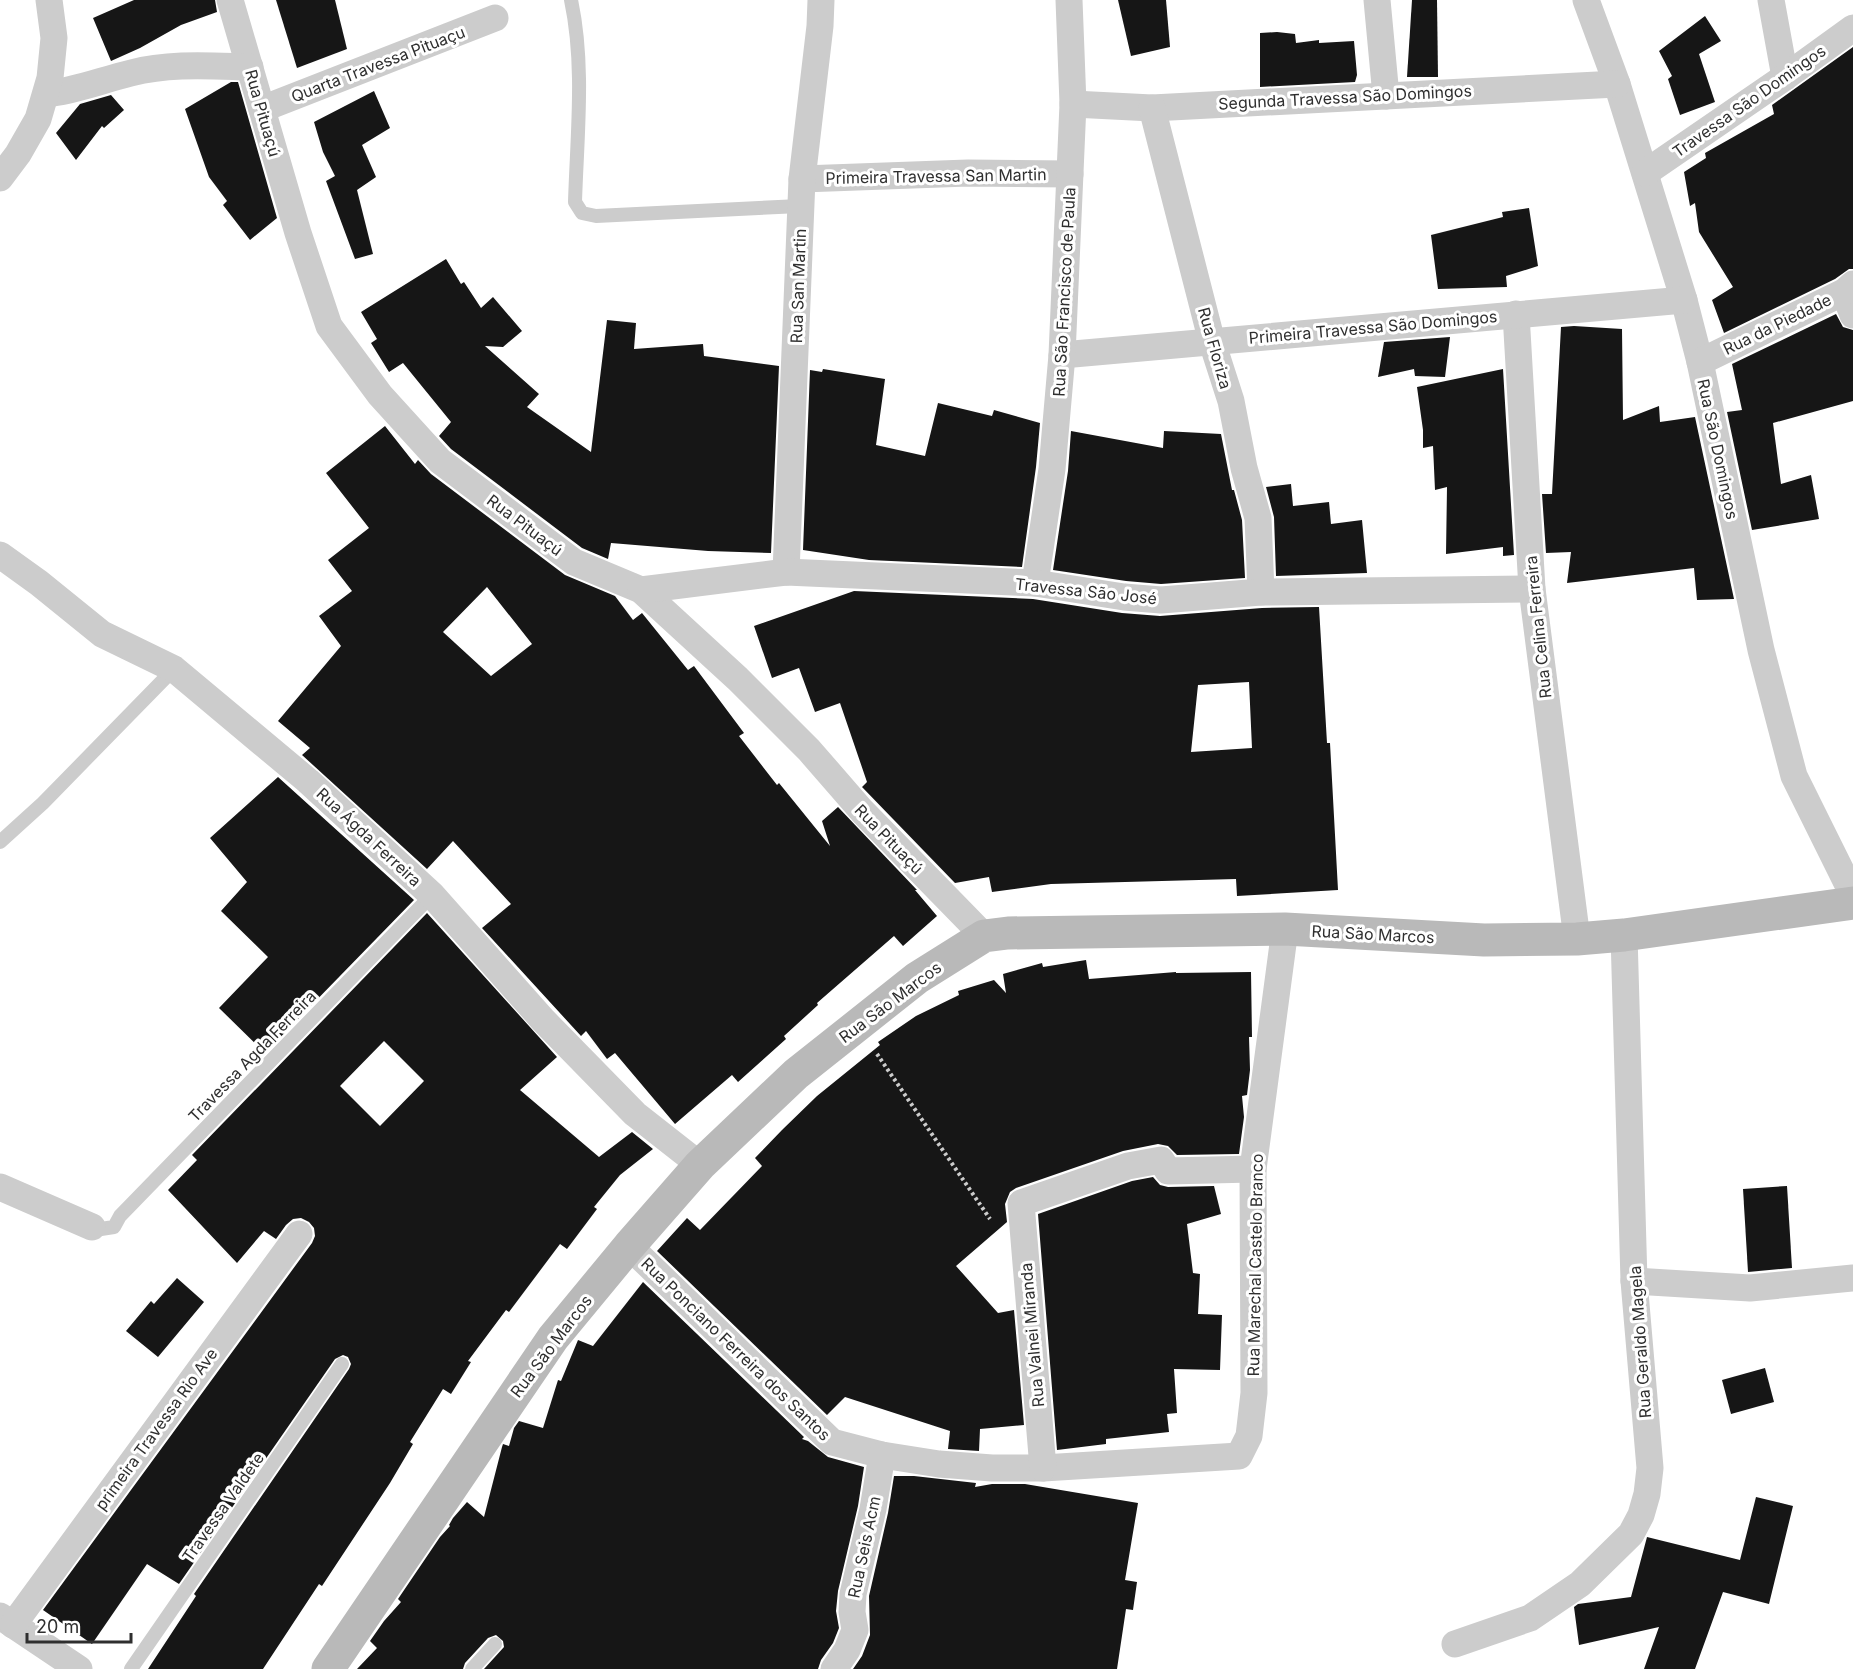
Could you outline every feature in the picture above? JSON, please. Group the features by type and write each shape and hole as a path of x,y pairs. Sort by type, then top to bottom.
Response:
{"main road":[{"name":"Rua São Marcos","path":"328,1669 553,1338 628,1246 700,1165 796,1074 917,978 984,936 1008,933 1285,929 1484,940 1577,939 1623,935 1853,903"}],"street":[{"path":"0,178 18,154 38,119 46,94 54,38 49,0"},
{"name":"Rua Pituaçú","path":"230,0 298,233 329,326 380,395 440,461 574,562 641,590 738,679 809,750 862,812 984,936"},
{"name":"Rua San Martin","path":"786,572 800,206 821,0"},
{"name":"Rua São Francisco de Paula","path":"1035,583 1052,469 1062,355 1073,104 1069,0"},
{"path":"1377,0 1386,96"},
{"name":"Rua São Domingos","path":"1586,0 1617,84 1684,300 1700,362 1761,650 1794,776 1853,895"},
{"path":"1771,0 1785,77"},
{"name":"Quarta Travessa Pituaçu","path":"262,109 495,18"},
{"name":"Travessa São Domingos","path":"1645,173 1853,28"},
{"path":"46,94 160,67 191,65 250,67"},
{"name":"Segunda Travessa São Domingos","path":"1073,104 1152,108 1617,84"},
{"name":"Rua Floriza","path":"1152,108 1212,342 1231,401 1244,468 1258,518 1262,592"},
{"name":"Primeira Travessa San Martin","path":"802,179 968,173 1070,174"},
{"name":"Rua da Piedade","path":"1700,362 1850,297"},
{"name":"Primeira Travessa São Domingos","path":"1062,355 1684,300"},
{"name":"Rua Celina Ferreira","path":"1516,314 1532,589 1577,939"},
{"name":"Rua Ágda Ferreira","path":"0,555 102,634 174,669 308,781 432,895 543,1020 635,1114 700,1165"},
{"name":"Travessa São José","path":"641,590 786,572 1035,583 1072,590 1161,600 1262,592 1532,589"},
{"name":"Rua Marechal Castelo Branco","path":"1239,1455 1249,1436 1254,1394 1253,1169 1285,929"},
{"name":"Rua Geraldo Magela","path":"1455,1644 1530,1618 1580,1584 1631,1534 1641,1515 1647,1494 1650,1468 1634,1281 1623,935"},
{"path":"1021,1203 1128,1166 1161,1160 1168,1171 1253,1169"},
{"path":"0,1187 92,1227"},
{"name":"Rua Valnei Miranda","path":"1021,1203 1043,1468"},
{"name":"primeira Travessa Rio Ave","path":"7,1620 299,1234"},
{"name":"Rua Ponciano Ferreira dos Santos","path":"628,1246 832,1442 882,1455 939,1464 992,1468 1043,1468 1239,1455"},
{"path":"1634,1281 1750,1288 1853,1278"},
{"name":"Rua Seis Acm","path":"834,1669 847,1650 855,1630 852,1611 854,1594 873,1509 882,1455"},
{"path":"7,1620 79,1669"}],"lane":[{"path":"571,0 578,73 575,202 582,213 596,216 800,206"},
{"path":"0,842 43,803 174,669"},
{"name":"Travessa Agda Ferreira","path":"92,1227 114,1227 128,1208 432,895"},
{"name":"Travessa Valdete","path":"131,1669 342,1364"},
{"path":"472,1669 495,1644"}],"path":[{"path":"857,1025 992,1221 1021,1203"}],"building":[{"path":"134,0 215,0 217,12 181,25 111,61 93,18"},
{"path":"276,0 335,0 347,49 297,68"},
{"path":"1118,0 1166,0 1170,47 1131,56"},
{"path":"1412,0 1437,0 1438,77 1407,77"},
{"path":"1705,16 1721,41 1699,54 1715,102 1680,115 1668,79 1672,76 1659,51"},
{"path":"1260,33 1295,34 1296,43 1319,40 1319,43 1354,41 1357,75 1355,82 1260,87"},
{"path":"1853,47 1853,269 1724,333 1712,300 1733,287 1699,232 1695,203 1690,206 1684,172 1706,158 1705,153 1774,114 1772,105"},
{"path":"231,82 238,82 277,218 250,240 223,205 227,201 209,177 185,109"},
{"path":"374,91 390,128 362,145 376,177 357,190 373,254 355,259 326,181 335,176 323,152 314,122"},
{"path":"111,95 124,110 104,128 102,126 76,160 56,133 80,104"},
{"path":"1529,208 1538,266 1506,276 1507,287 1438,289 1431,235 1503,217 1502,212"},
{"path":"446,259 461,284 464,282 481,308 493,297 522,331 503,347 485,346 539,394 527,407 591,452 607,320 636,323 634,349 703,344 704,356 779,366 771,553 708,551 611,543 608,559 582,548 451,449 439,436 451,422 403,363 389,372 371,343 377,339 361,312"},
{"path":"1836,314 1843,327 1853,330 1853,401 1773,423 1781,484 1811,475 1819,519 1752,530 1727,412 1742,410 1732,364"},
{"path":"1561,327 1622,329 1623,420 1659,406 1660,422 1695,417 1734,599 1697,600 1694,568 1567,583 1571,552 1546,553 1542,494 1552,494"},
{"path":"1450,337 1445,377 1415,376 1414,369 1378,377 1384,342"},
{"path":"823,369 885,379 876,445 925,456 938,403 992,416 994,410 1040,423 1022,567 869,560 803,550 810,370 822,372"},
{"path":"1503,369 1514,555 1503,556 1503,547 1446,554 1447,487 1435,490 1433,446 1423,448 1417,387"},
{"path":"385,426 415,464 418,460 431,474 565,575 615,596 633,620 642,613 688,670 694,666 744,733 739,736 777,785 779,783 830,846 822,821 838,807 917,890 915,890 937,916 903,946 894,936 817,1003 818,1005 784,1036 786,1039 738,1082 732,1075 675,1124 615,1053 607,1059 586,1031 581,1036 482,928 511,904 453,841 427,869 302,755 310,748 278,721 341,646 319,616 352,591 328,560 369,528 326,473","holes":["487,587 532,644 491,676 443,632"]},
{"path":"1071,431 1163,448 1164,431 1221,434 1232,490 1234,490 1242,520 1245,578 1161,584 1053,570 1068,471"},
{"path":"1291,484 1293,506 1329,502 1331,524 1362,520 1367,573 1276,576 1274,517 1266,487"},
{"path":"854,591 1033,599 1122,613 1160,616 1262,608 1319,607 1327,743 1330,743 1338,890 1237,896 1236,879 1051,884 992,892 989,877 955,883 862,787 867,782 840,703 815,712 799,668 772,678 754,626","holes":["1249,682 1252,748 1191,752 1198,685"]},
{"path":"278,777 414,900 265,1053 219,1008 268,957 221,911 247,882 210,838"},
{"path":"427,913 557,1057 520,1090 599,1157 632,1132 653,1149 620,1175 594,1207 597,1209 567,1249 560,1244 509,1312 506,1310 468,1361 471,1362 451,1394 443,1389 410,1442 413,1444 390,1483 322,1586 319,1584 263,1669 148,1669 196,1596 194,1594 349,1369 351,1364 348,1357 343,1355 335,1359 179,1584 147,1564 92,1644 43,1610 315,1236 314,1228 309,1222 301,1218 293,1219 276,1239 264,1231 237,1263 168,1190 197,1160 192,1155","holes":["384,1041 424,1081 380,1126 340,1086"]},
{"path":"1086,960 1089,979 1176,972 1251,972 1250,1070 1247,1095 1242,1096 1244,1117 1239,1154 1177,1155 1168,1146 1158,1144 1123,1151 1010,1192 1005,1204 1007,1222 956,1266 998,1313 1014,1310 1024,1425 980,1429 979,1451 948,1449 950,1431 845,1397 827,1415 657,1251 687,1218 700,1230 762,1166 755,1158 782,1130 817,1096 880,1045 878,1042 916,1016 959,995 958,991 994,980 1006,993 1003,974 1042,963 1043,967"},
{"path":"1153,1177 1160,1185 1168,1187 1214,1186 1221,1214 1187,1224 1193,1273 1200,1274 1198,1314 1222,1315 1220,1370 1174,1369 1177,1413 1167,1414 1169,1432 1106,1439 1106,1444 1057,1450 1038,1214 1132,1181"},
{"path":"1787,1186 1792,1268 1748,1272 1743,1189"},
{"path":"177,1278 204,1302 158,1357 126,1331 151,1301 154,1304"},
{"path":"643,1282 804,1437 802,1439 828,1457 864,1467 858,1506 838,1591 836,1611 839,1628 818,1669 484,1669 504,1647 503,1641 496,1635 488,1638 465,1663 463,1669 357,1669 377,1648 370,1641 401,1602 398,1599 450,1526 453,1518 467,1502 484,1517 503,1444 509,1446 514,1428 519,1421 543,1428 558,1380 561,1381 578,1340 593,1346"},
{"path":"1765,1368 1774,1402 1731,1414 1722,1380"},
{"path":"894,1476 976,1483 975,1487 992,1484 1025,1484 1138,1503 1125,1580 1137,1582 1133,1610 1126,1609 1117,1669 853,1669 862,1656 870,1635 869,1596"},
{"path":"1756,1497 1793,1506 1769,1604 1723,1592 1695,1669 1644,1669 1659,1627 1579,1645 1574,1607 1578,1604 1631,1597 1647,1537 1740,1560"}]}
